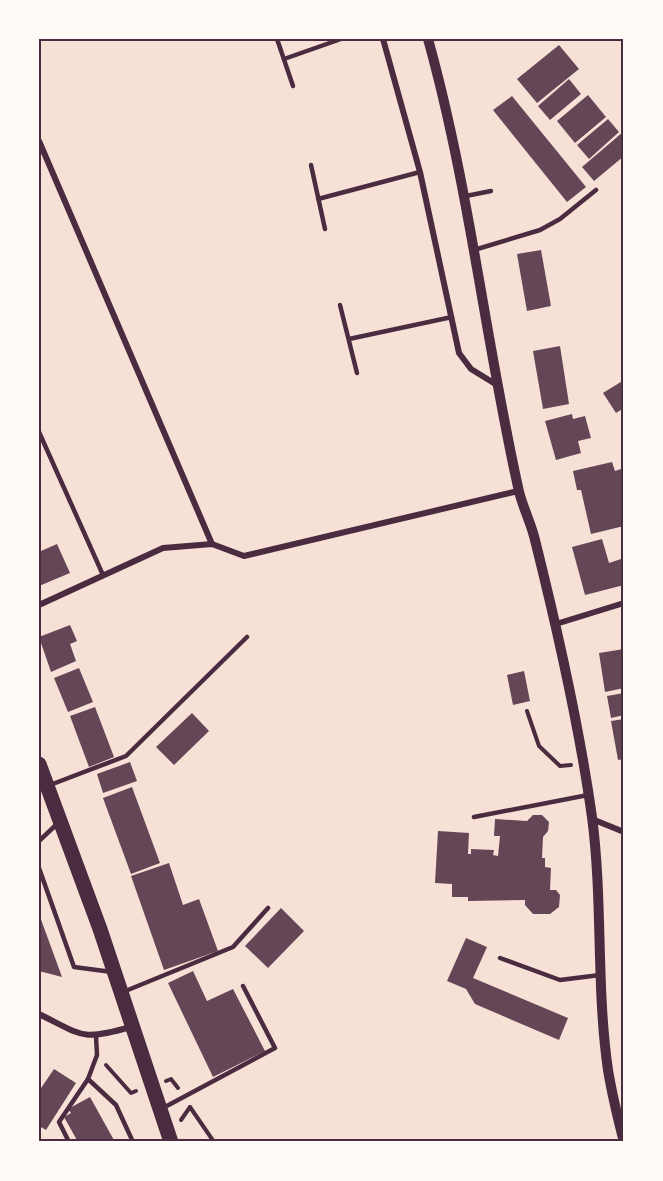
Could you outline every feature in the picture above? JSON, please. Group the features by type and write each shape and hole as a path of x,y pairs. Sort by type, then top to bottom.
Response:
{"main road":[{"path":"39,764 61,821 171,1142"}],"street":[{"path":"383,39 420,172 459,353 471,369 497,385"},
{"path":"428,39 446,104 466,195 497,385 519,492 529,514 556,624 588,795 592,819 608,1070 624,1141"},
{"path":"39,141 212,544"},
{"path":"39,605 163,548 212,544 244,556 519,492"},
{"path":"556,624 624,603"},
{"path":"592,819 624,832"},
{"path":"39,1014 76,1034 96,1037 131,1027"}],"lane":[{"path":"277,39 293,86"},
{"path":"284,59 341,39"},
{"path":"311,165 325,229"},
{"path":"318,199 420,172"},
{"path":"474,250 540,230 560,219 596,190"},
{"path":"466,195 491,191"},
{"path":"340,305 357,373"},
{"path":"349,339 452,316"},
{"path":"39,432 103,576"},
{"path":"48,786 126,756 248,637"},
{"path":"474,817 588,795"},
{"path":"39,841 61,821"},
{"path":"39,868 74,967 114,973"},
{"path":"121,993 233,947 268,908"},
{"path":"500,958 560,980 602,974"},
{"path":"160,1109 275,1048 243,986"},
{"path":"69,1142 58,1122 88,1079 98,1055 96,1037"},
{"path":"88,1079 116,1105 133,1142"}],"path":[{"path":"527,711 539,746 560,766"},
{"path":"98,1055 131,1093 137,1090"},
{"path":"186,1101 214,1142"},
{"path":"184,1118 190,1107"}],"building":[{"path":"559,45 579,69 537,103 517,79"},
{"path":"569,79 581,94 550,120 538,106"},
{"path":"588,95 606,117 575,143 557,121"},
{"path":"512,96 586,187 567,202 493,110"},
{"path":"608,119 619,132 589,159 577,145"},
{"path":"623,132 624,156 594,181 582,167"},
{"path":"541,250 551,306 527,311 517,254"},
{"path":"560,346 569,404 543,409 533,351"},
{"path":"624,380 624,408 616,413 603,393"},
{"path":"572,414 573,419 585,416 591,438 578,441 581,453 556,460 545,421"},
{"path":"612,462 615,471 624,468 624,526 591,534 581,490 577,490 573,471"},
{"path":"602,539 609,563 624,558 624,585 585,595 572,547"},
{"path":"57,544 70,573 39,586 39,548 41,551"},
{"path":"70,625 77,641 70,644 76,661 51,672 39,637"},
{"path":"624,649 624,688 605,692 599,653"},
{"path":"79,668 93,702 68,712 54,678"},
{"path":"524,671 530,701 513,705 507,675"},
{"path":"624,693 624,715 611,718 607,696"},
{"path":"95,707 114,757 89,767 70,716"},
{"path":"192,713 209,731 174,765 156,747"},
{"path":"624,719 624,759 618,760 611,721"},
{"path":"130,762 137,781 103,793 97,774"},
{"path":"132,787 160,863 131,874 103,798"},
{"path":"533,815 542,815 549,822 548,831 543,837 542,858 545,858 545,867 551,868 550,890 556,890 560,895 559,907 550,914 533,914 525,905 525,900 468,901 468,897 452,897 452,884 435,883 438,831 469,833 468,854 471,854 471,849 494,850 493,855 498,856 500,836 494,836 495,819 527,821"},
{"path":"169,863 183,905 199,899 218,951 164,970 131,876"},
{"path":"281,908 304,931 268,968 245,946"},
{"path":"39,914 62,977 39,971"},
{"path":"466,938 487,947 473,978 568,1018 559,1040 475,1004 466,989 447,981"},
{"path":"193,971 207,1001 233,989 265,1051 213,1077 168,983"},
{"path":"54,1069 76,1083 46,1130 39,1126 39,1091"},
{"path":"90,1097 115,1142 78,1142 64,1117 71,1113 68,1109"}]}
